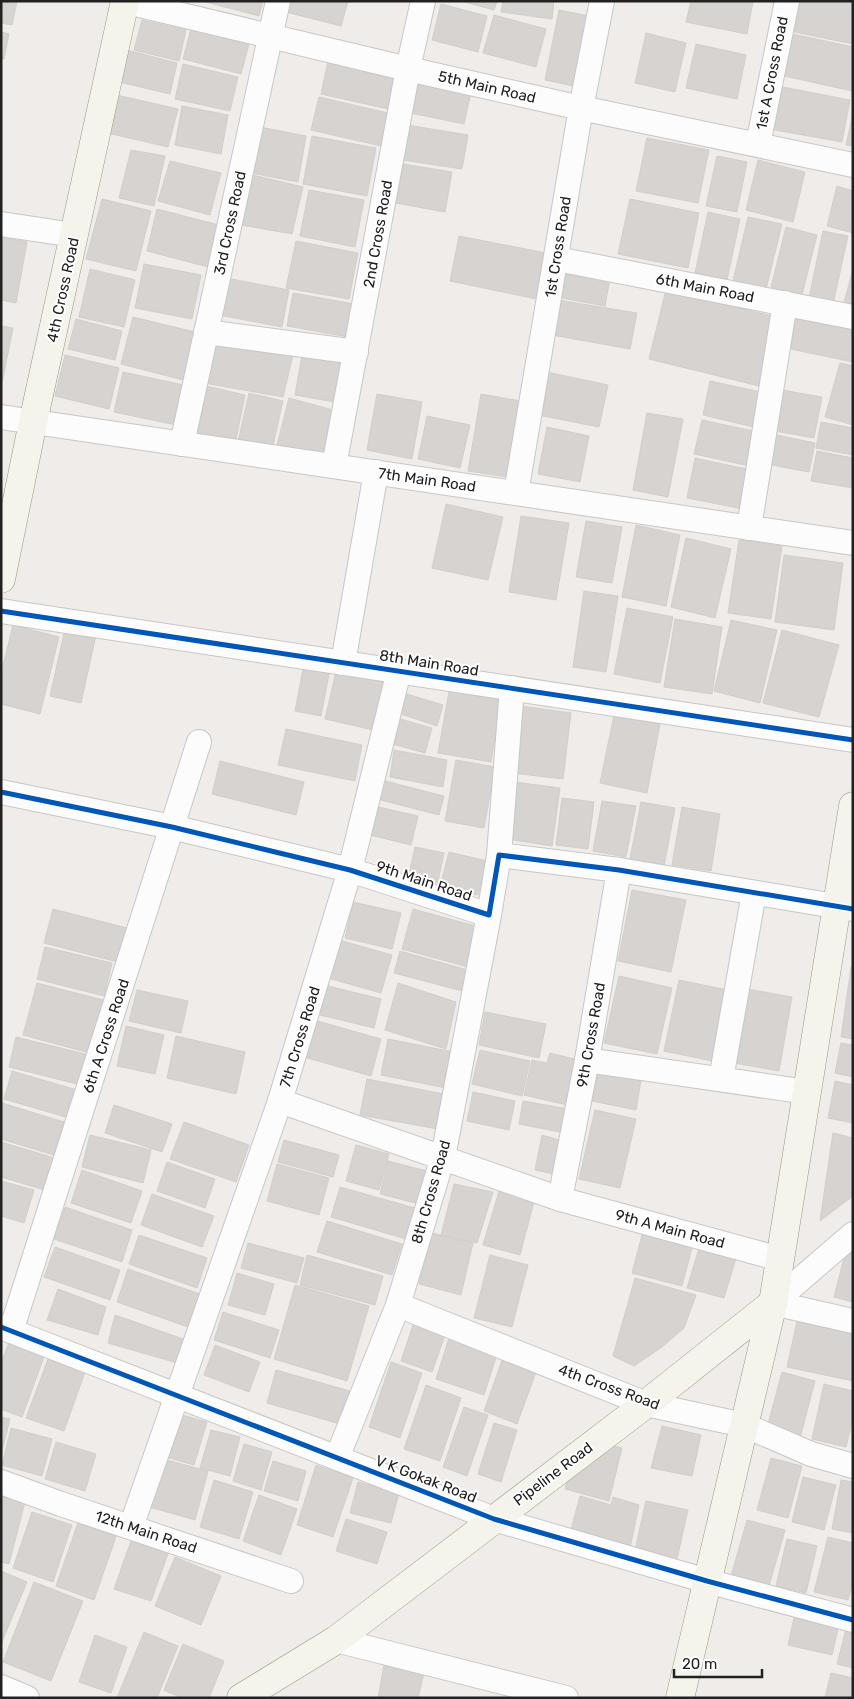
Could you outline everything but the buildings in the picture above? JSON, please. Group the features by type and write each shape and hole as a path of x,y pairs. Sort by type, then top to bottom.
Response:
{"main road":[{"name":"4th Cross Road","path":"1,579 124,1"},
{"path":"680,1698 773,1303 806,1092 845,907 853,806"},
{"name":"Pipeline Road","path":"242,1698 336,1640 646,1404 773,1303"}],"street":[{"name":"5th Main Road","path":"124,1 408,69 853,166"},
{"name":"3rd Cross Road","path":"182,444 278,1"},
{"name":"2nd Cross Road","path":"334,466 408,69 423,1"},
{"name":"1st Cross Road","path":"516,493 581,108 602,1"},
{"name":"1st A Cross Road","path":"758,144 786,1"},
{"path":"1,224 74,236"},
{"name":"6th Main Road","path":"556,259 853,317"},
{"path":"749,528 785,303"},
{"path":"206,332 356,352"},
{"name":"7th Main Road","path":"1,417 853,543"},
{"path":"344,663 376,472"},
{"name":"8th Main Road","path":"1,611 853,740"},
{"name":"7th Cross Road","path":"131,1528 280,1101 350,870 399,671"},
{"name":"9th Main Road","path":"1,792 172,827 350,870 489,916 500,855 512,688"},
{"name":"6th A Cross Road","path":"6,1329 199,742"},
{"path":"500,855 619,870 845,907"},
{"name":"9th Cross Road","path":"560,1199 587,1060 619,870"},
{"path":"721,1079 754,893"},
{"name":"8th Cross Road","path":"337,1458 398,1304 444,1157 489,916"},
{"path":"587,1060 806,1092"},
{"name":"9th A Main Road","path":"280,1101 560,1199 780,1258"},
{"name":"Pipeline Road","path":"773,1303 853,1234"},
{"path":"773,1303 853,1321"},
{"name":"4th Cross Road","path":"398,1304 646,1404 744,1426 811,1454 853,1466"},
{"name":"V K Gokak Road","path":"6,1329 494,1519 708,1581 853,1620"},
{"name":"12th Main Road","path":"1,1482 131,1528 292,1580"},
{"path":"336,1640 566,1698"},
{"path":"1,1687 27,1698"}],"cycle path":[{"path":"1,611 853,740"},
{"path":"1,792 172,827 350,870 489,915 499,855 619,870 853,909"},
{"path":"1,1327 494,1519 707,1581 853,1620"}]}
